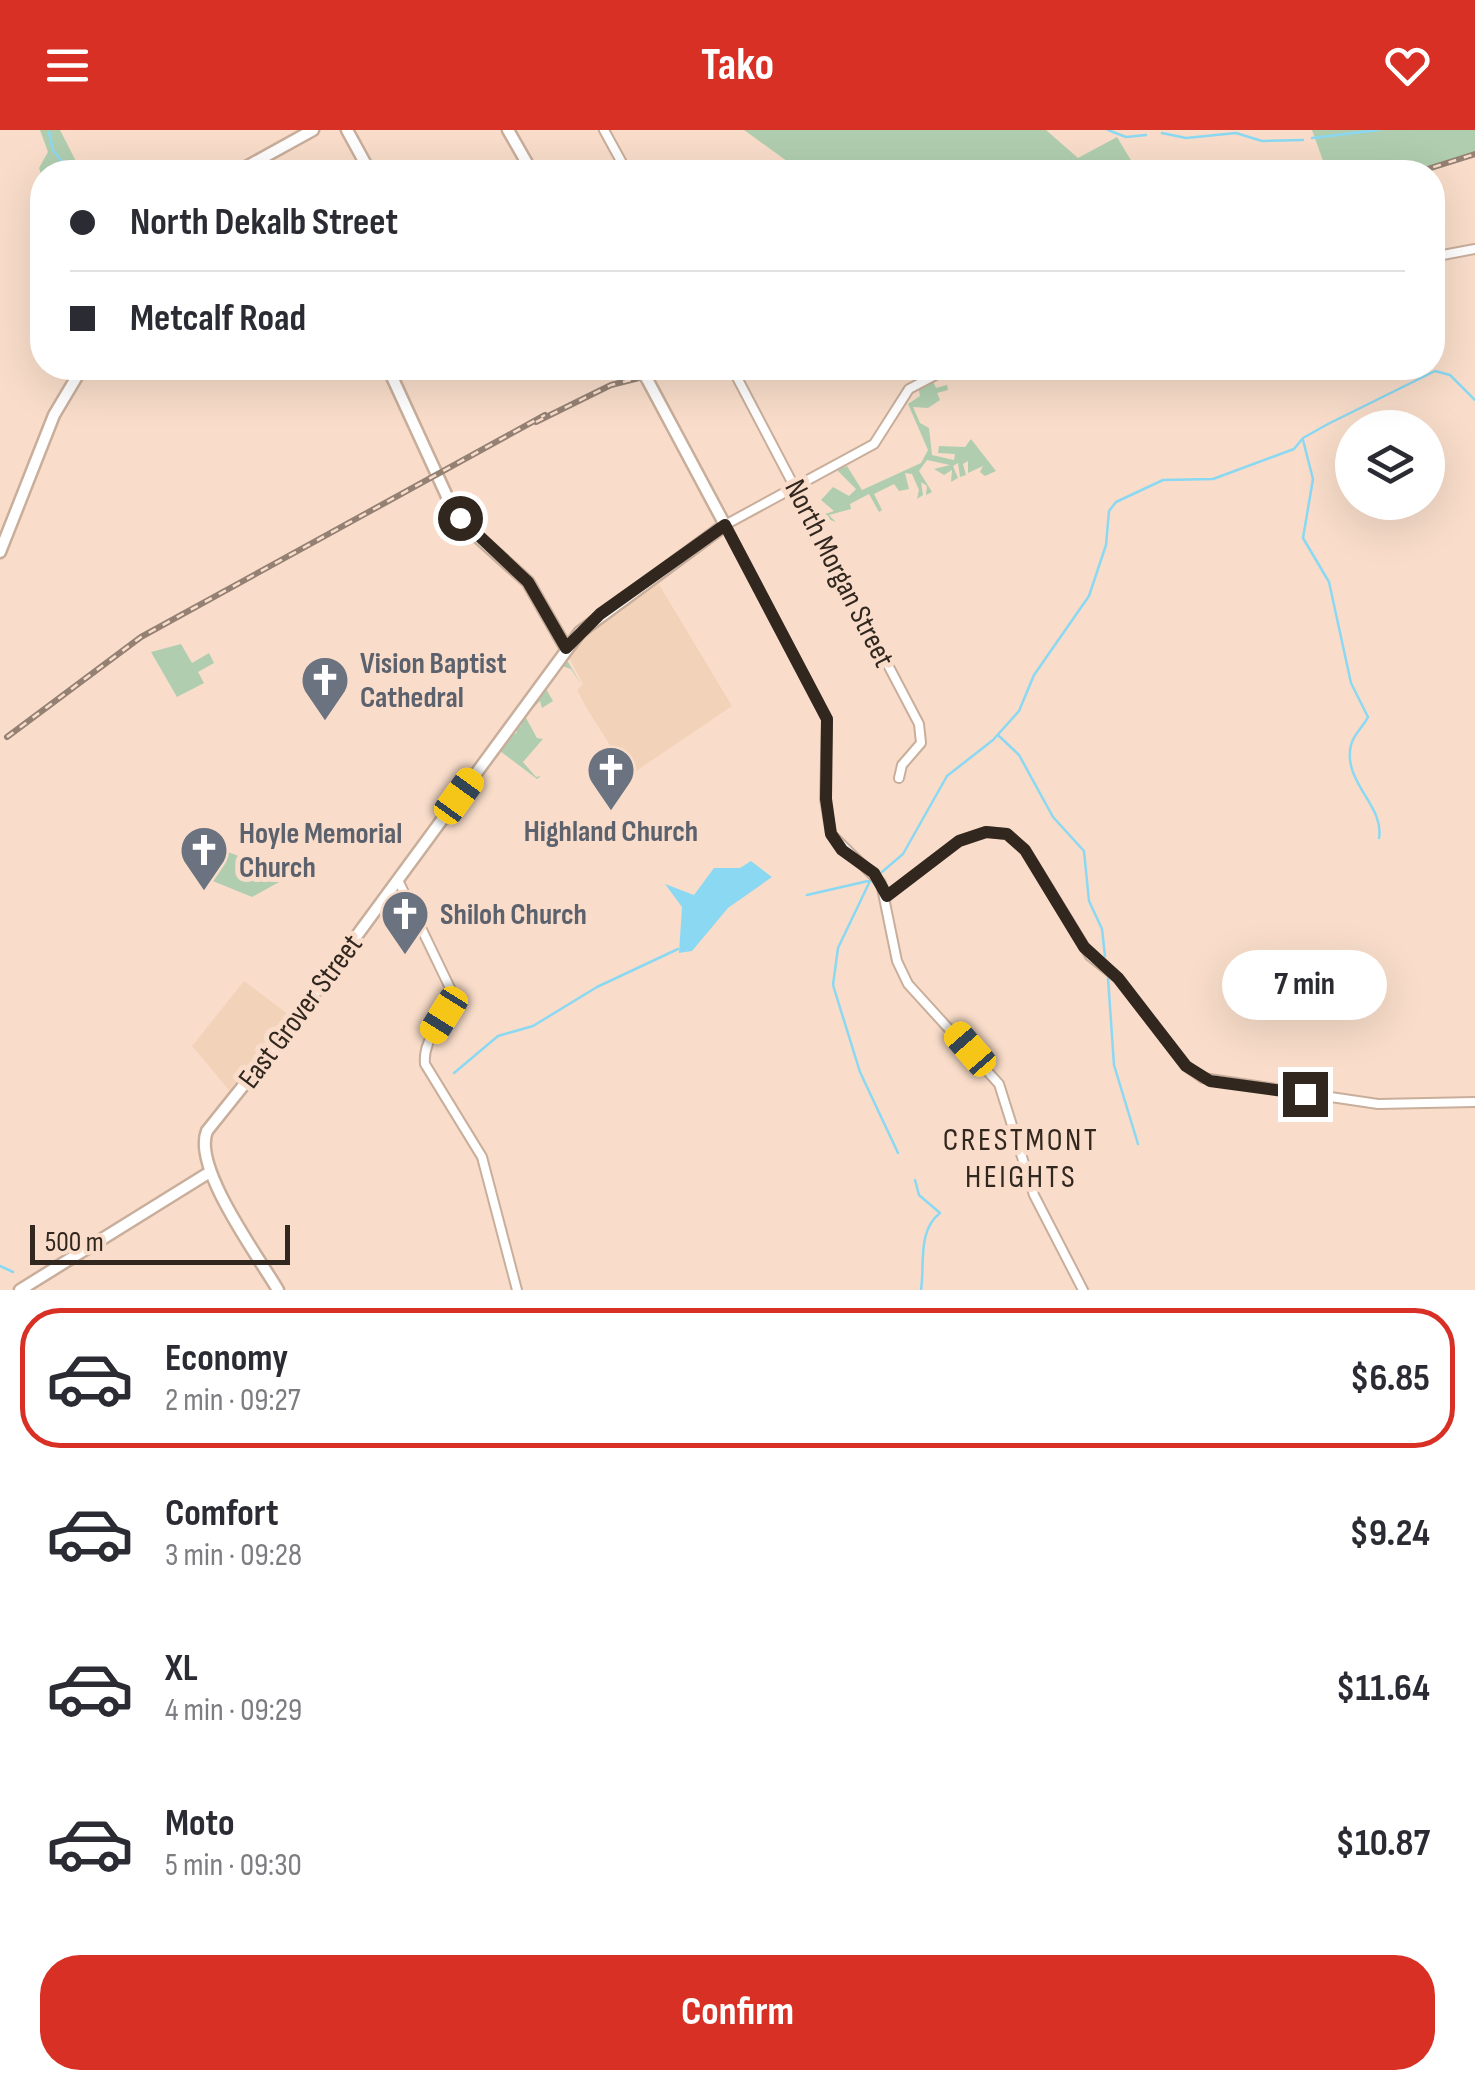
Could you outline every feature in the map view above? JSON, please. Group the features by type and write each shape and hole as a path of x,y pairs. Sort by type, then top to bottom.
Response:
{"main road":[{"path":"259,160 313,130"},
{"path":"347,130 363,160"},
{"path":"508,130 525,160"},
{"path":"0,552 54,415 75,380"},
{"path":"393,380 450,504 468,528 528,582 566,648"},
{"path":"647,380 725,525"},
{"name":"East Grover Street","path":"210,1172 203,1150 210,1128 398,880 566,648 600,614 725,525"},
{"path":"20,1290 210,1172 278,1290"}],"street":[{"path":"604,130 620,160"},
{"path":"1445,254 1475,249"},
{"name":"North Morgan Street","path":"739,380 919,724 920,743 900,769 898,778"},
{"path":"926,380 908,389 874,444 725,525 827,719 826,799 831,834 842,850 874,873 887,896 894,951 904,978 999,1084 1034,1195 1082,1290"},
{"path":"887,896 959,841 986,832 1007,834 1025,850 1090,956 1118,978 1194,1073 1224,1084 1378,1104 1475,1102"},
{"path":"398,880 451,990 448,1008 425,1049 425,1064 482,1157 517,1290"}],"shaded area":[{"path":"654,576 732,706 629,776 577,690 583,684 568,656 580,632"},
{"path":"244,981 292,1017 229,1090 192,1046"}],"green space":[{"path":"40,130 60,130 75,160 44,160 48,152"},
{"path":"744,130 1046,130 1078,158 1117,137 1131,160 785,160"},
{"path":"1312,130 1475,130 1475,154 1445,163 1445,160 1323,160"},
{"path":"930,380 936,388 947,385 948,390 937,393 940,400 928,408 913,407 920,423 929,428 932,455 954,460 955,454 938,453 939,446 965,447 971,439 996,471 985,476 980,472 983,466 968,473 968,461 963,464 966,475 960,477 958,463 953,466 958,478 951,482 952,470 944,475 934,469 950,465 927,460 919,471 932,492 926,495 927,486 921,482 923,495 917,499 919,490 912,474 905,473 909,489 899,491 894,484 874,494 882,510 879,512 869,494 850,504 851,509 829,515 836,522 828,519 818,524 816,517 834,511 821,500 833,487 849,496 856,489 837,470 847,466 862,490 921,463 928,450 908,404 920,396 918,386"},
{"path":"181,644 192,663 209,653 214,663 198,672 204,683 177,697 151,652"},
{"path":"568,662 581,684 571,669 562,666 546,689 553,701 542,708 540,701 525,716 537,738 543,739 523,762 536,777 541,776 537,779 500,751 512,732 516,734 518,725 522,727 518,723 563,664"},
{"path":"215,847 290,876 252,897 203,877"}],"water":[{"path":"751,861 772,877 728,908 692,951 679,953 682,907 665,884 694,895 714,868 740,868"}],"waterway":[{"path":"1108,130 1126,137 1146,135"},
{"path":"1312,138 1379,130"},
{"path":"49,132 53,150 61,160"},
{"path":"1162,133 1186,138 1236,133 1262,141 1303,140"},
{"path":"1445,374 1475,400"},
{"path":"882,872 903,854 947,776 993,740 1019,711 1034,675 1089,596 1106,545 1109,511 1116,502 1163,480 1213,479 1294,449 1303,438 1417,380"},
{"path":"1303,440 1313,479 1303,538 1329,582 1351,683 1368,717 1352,741 1350,758 1357,782 1376,815 1379,838"},
{"path":"998,735 1019,755 1053,817 1084,851 1089,901 1102,929 1105,956"},
{"path":"807,895 868,881"},
{"path":"870,881 838,948 833,985 860,1072 898,1153"},
{"path":"454,1073 498,1036 533,1026 597,987 678,949"},
{"path":"1108,978 1114,1065 1138,1144"},
{"path":"915,1180 919,1195 940,1213 925,1239 921,1290"},
{"path":"0,1266 13,1272"}],"railway":[{"path":"1445,163 1475,154"},
{"path":"536,422 611,385 631,380"},
{"path":"7,737 141,637 545,415"}],"place":[{"name":"Vision Baptist Cathedral","path":"325,722"},
{"name":"Highland Church","path":"611,812"},
{"name":"Hoyle Memorial Church","path":"204,892"},
{"name":"Shiloh Church","path":"405,956"}],"district":[{"name":"CRESTMONT HEIGHTS","path":"1021,1158"}],"route":[{"path":"460,518 528,582 566,648 600,614 725,525 827,719 826,799 831,834 842,850 874,873 887,896 959,841 986,832 1007,834 1025,850 1090,956 1118,978 1194,1073 1224,1084 1305,1094"}]}
